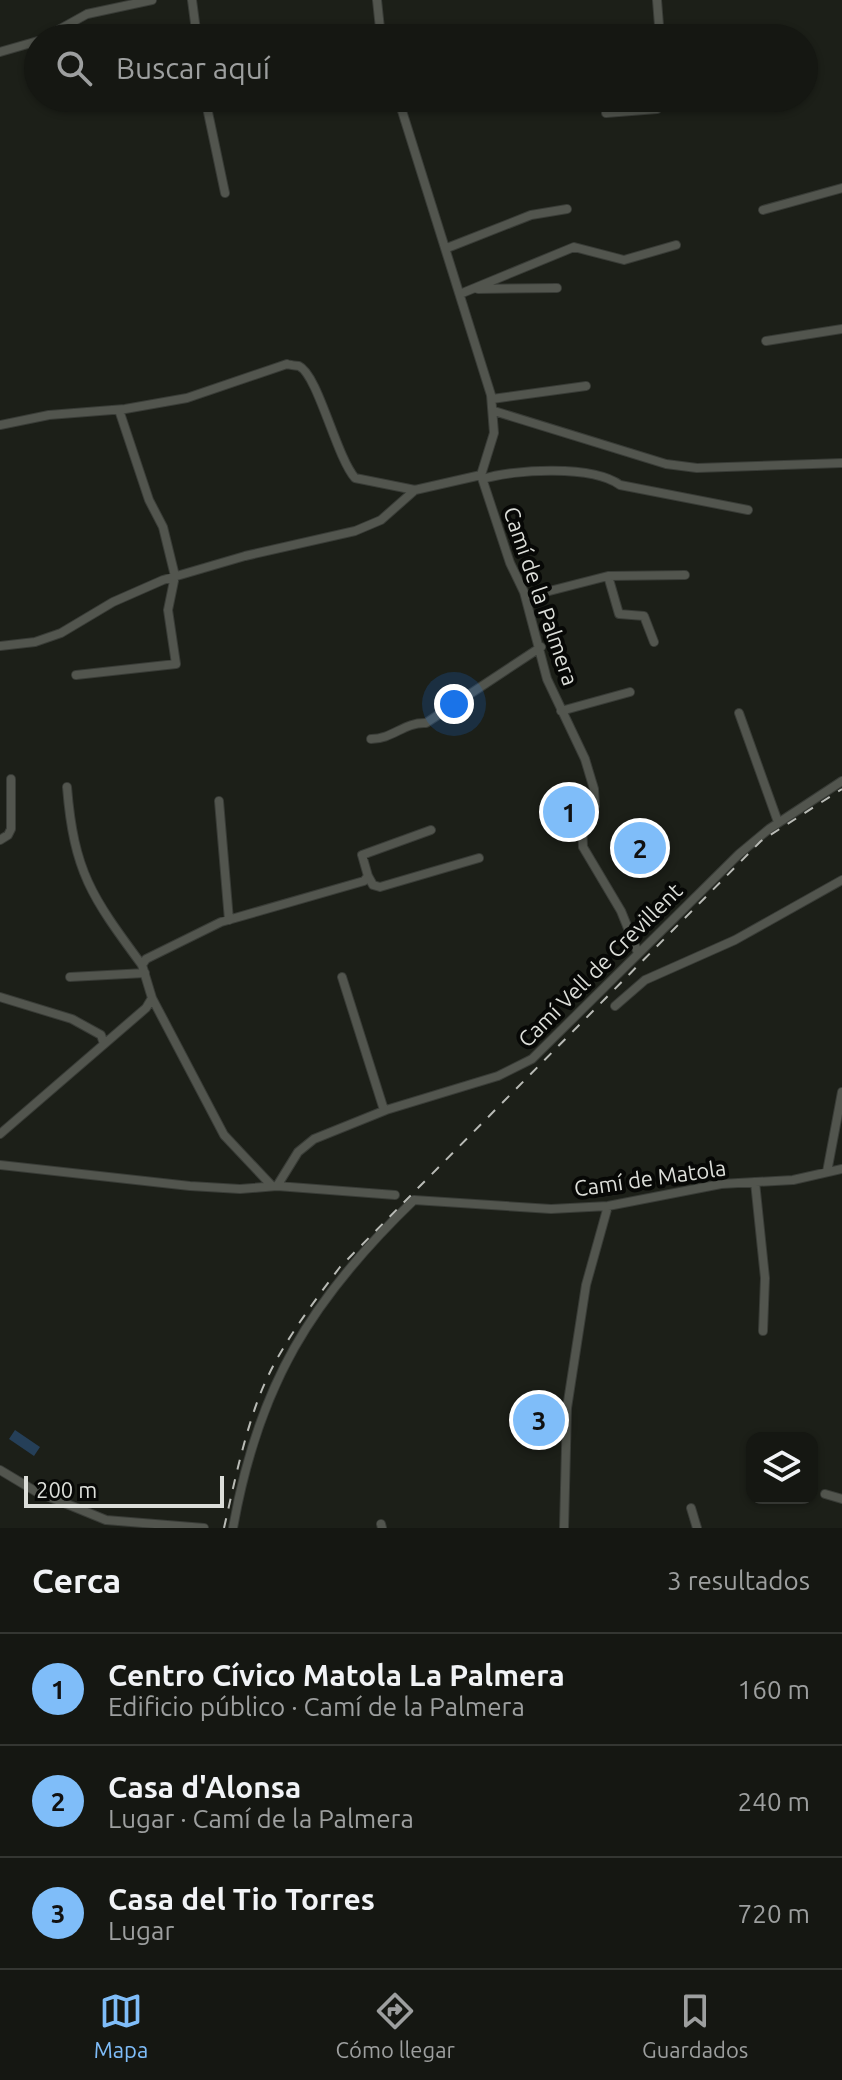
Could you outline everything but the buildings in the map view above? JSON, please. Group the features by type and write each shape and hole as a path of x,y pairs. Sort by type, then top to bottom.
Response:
{"street":[{"path":"69,24 97,11 152,0"},
{"path":"192,0 195,24"},
{"path":"377,0 380,24"},
{"path":"657,0 659,24"},
{"path":"0,52 24,45"},
{"path":"208,112 225,193"},
{"path":"402,112 492,399 494,433 482,477"},
{"path":"606,113 619,112"},
{"path":"763,210 842,188"},
{"path":"447,248 531,215 567,209"},
{"path":"460,294 574,247 624,260 676,245"},
{"path":"473,289 557,288"},
{"path":"766,341 842,329"},
{"path":"0,425 49,415 119,410 187,398 287,364 299,366 309,375 337,447 355,478 415,490 496,475 582,473 611,478 620,485 748,510"},
{"path":"492,399 586,386"},
{"path":"76,675 176,664 168,610 175,576 163,527 149,500 119,410"},
{"path":"494,411 666,464 697,468 842,463"},
{"name":"Camí de la Palmera","path":"482,477 510,563 526,597 547,679 585,759 594,789 595,806 582,823 583,847 621,911 638,953"},
{"path":"0,646 35,642 61,633 137,590 175,576 355,531 381,520 415,490"},
{"path":"526,597 608,576 685,575"},
{"path":"608,576 619,614 644,616 654,642"},
{"path":"371,739 387,739 416,722 426,723 541,647"},
{"path":"561,711 630,692"},
{"path":"739,713 778,822"},
{"path":"0,840 11,829 11,779"},
{"name":"Camí Vell de Crevillent","path":"274,1186 305,1143 384,1110 520,1068 555,1039 739,854 778,822 842,781"},
{"path":"67,787 73,843 90,892 144,969 152,998 224,1135 274,1186"},
{"path":"219,801 229,920"},
{"path":"431,830 362,855 373,885 380,887 479,858"},
{"path":"144,969 146,959 229,920 364,881 368,876"},
{"path":"615,1006 645,980 749,933 842,880"},
{"path":"70,977 144,969"},
{"path":"342,977 384,1110"},
{"path":"0,997 72,1019 101,1035 104,1044"},
{"path":"0,1134 146,1008 152,998"},
{"path":"827,1172 842,1092"},
{"path":"0,1165 190,1186 240,1189 274,1186 395,1195"},
{"name":"Camí de Matola","path":"233,1528 257,1429 290,1351 349,1267 414,1200 551,1209 608,1206 721,1184 842,1169"},
{"path":"755,1182 765,1278 763,1331"},
{"path":"564,1528 567,1408 586,1285 608,1206"},
{"path":"0,1470 35,1491 101,1518 126,1523 144,1521 204,1528"},
{"path":"825,1494 842,1499"},
{"path":"691,1508 697,1528"},
{"path":"99,1528 101,1518"}],"water":[{"path":"15,1430 40,1447 34,1456 9,1439"}],"railway":[{"path":"224,1528 248,1429 266,1380 295,1329 340,1267 761,841 842,789"}],"place":[{"name":"Centro Cívico Matola La Palmera","path":"569,812"},
{"name":"Casa d'Alonsa","path":"640,848"},
{"name":"Casa del Tio Torres","path":"539,1420"}]}
